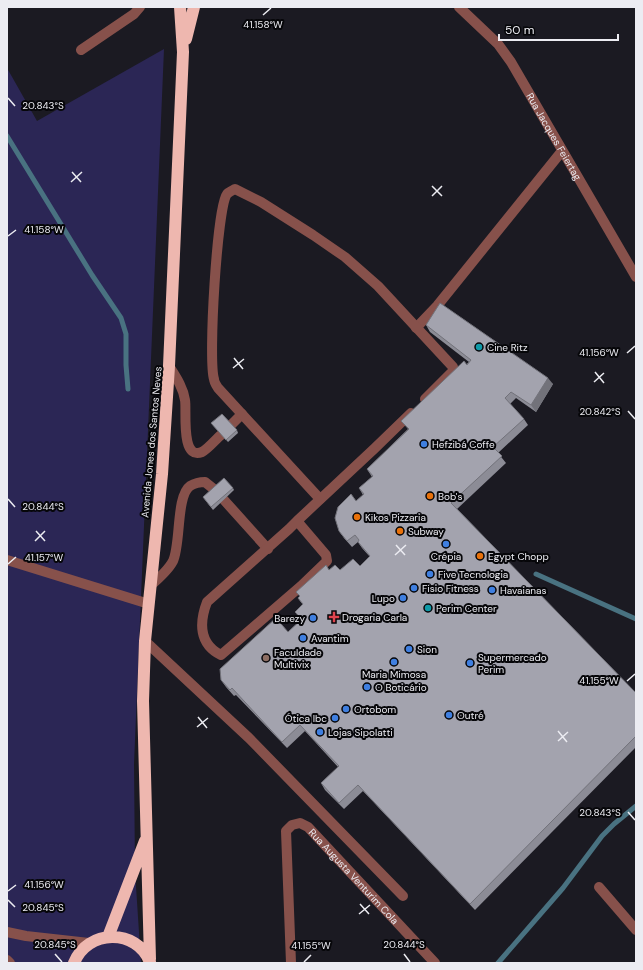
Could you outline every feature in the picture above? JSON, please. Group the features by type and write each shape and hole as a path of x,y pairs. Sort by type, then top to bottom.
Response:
{"highway":[{"name":"Avenida Jones dos Santos Neves","path":"150,961 143,701 145,641 162,474 169,366 183,52 180,7"},
{"name":"Avenida Jones dos Santos Neves","path":"183,52 194,7"},
{"name":"Avenida Jones dos Santos Neves","path":"108,937 147,834"},
{"name":"Avenida Jones dos Santos Neves","path":"90,943 98,939 118,937 132,942 144,951 150,961"},
{"path":"74,963 82,950 90,943"}],"street":[{"path":"81,50 134,14 140,7"},
{"name":"Rua Jacques Feiertag","path":"459,7 481,26 498,44 506,56 636,277"},
{"path":"416,328 437,306 562,151"},
{"path":"297,521 326,555 327,561 301,586 221,655 216,652 207,642 203,635 201,627 207,602 268,549 297,521 320,499 375,448 453,371 453,365 416,328 378,286 345,257 261,202 235,189 227,194 223,206 219,229 212,332 214,380 218,388 320,499"},
{"path":"169,366 183,388 186,402 186,438 189,445 193,450 202,452 221,435"},
{"path":"231,425 242,414"},
{"path":"150,586 173,562 184,495 189,487 197,483 205,482 215,490"},
{"path":"224,500 268,549"},
{"path":"7,560 149,604"},
{"path":"145,641 250,738 403,896"},
{"name":"Rua Augusta Venturim Cola","path":"290,963 286,832 292,825 300,823 308,827 435,963"},
{"path":"599,887 636,930"},
{"path":"7,932 26,936 90,943"},
{"path":"7,960 10,963"}],"shaded area":[{"path":"164,49 134,764 135,871 141,963 16,963 7,954 7,68 37,121"}],"building":[{"name":"Perim Center","path":"440,303 548,378 531,405 511,392 505,398 524,419 493,447 502,456 451,503 636,693 636,736 470,904 358,785 339,803 321,783 339,766 300,725 282,742 232,688 230,690 221,680 220,669 276,618 288,632 302,619 295,612 303,604 298,598 300,596 296,592 326,565 329,570 335,565 340,570 353,559 360,566 370,556 358,542 359,540 355,535 347,541 339,531 335,518 338,507 351,494 356,501 364,494 359,488 373,476 367,469 409,429 401,421 464,361 467,365 471,360 426,325"},
{"path":"222,414 237,430 226,440 211,423"},
{"path":"224,478 233,488 211,507 203,497"}],"waterway":[{"path":"7,136 92,275 121,318 126,334 128,389"},
{"path":"536,574 636,619"},
{"path":"498,963 563,888 602,836 636,806"}],"place":[{"name":"Cine Ritz","path":"479,347"},
{"name":"Hefzibá Coffe","path":"424,444"},
{"name":"Bob's","path":"430,496"},
{"name":"Kikos Pizzaria","path":"357,517"},
{"name":"Subway","path":"400,531"},
{"name":"Crépia","path":"446,544"},
{"name":"Egypt Chopp","path":"480,556"},
{"name":"Five Tecnologia","path":"430,574"},
{"name":"Fisio Fitness","path":"414,588"},
{"name":"Havaianas","path":"492,590"},
{"name":"Lupo","path":"403,598"},
{"name":"Perim Center","path":"428,608"},
{"name":"Drogaria Carla","path":"334,617"},
{"name":"Barezy","path":"313,618"},
{"name":"Avantim","path":"303,638"},
{"name":"Sion","path":"409,649"},
{"name":"Faculdade Multivix","path":"266,658"},
{"name":"Maria Mimosa","path":"394,662"},
{"name":"Supermercado Perim","path":"470,663"},
{"name":"O Boticário","path":"367,687"},
{"name":"Ortobom","path":"346,709"},
{"name":"Outré","path":"449,715"},
{"name":"Ótica Ibc","path":"335,718"},
{"name":"Lojas Sipolatti","path":"320,732"}]}
